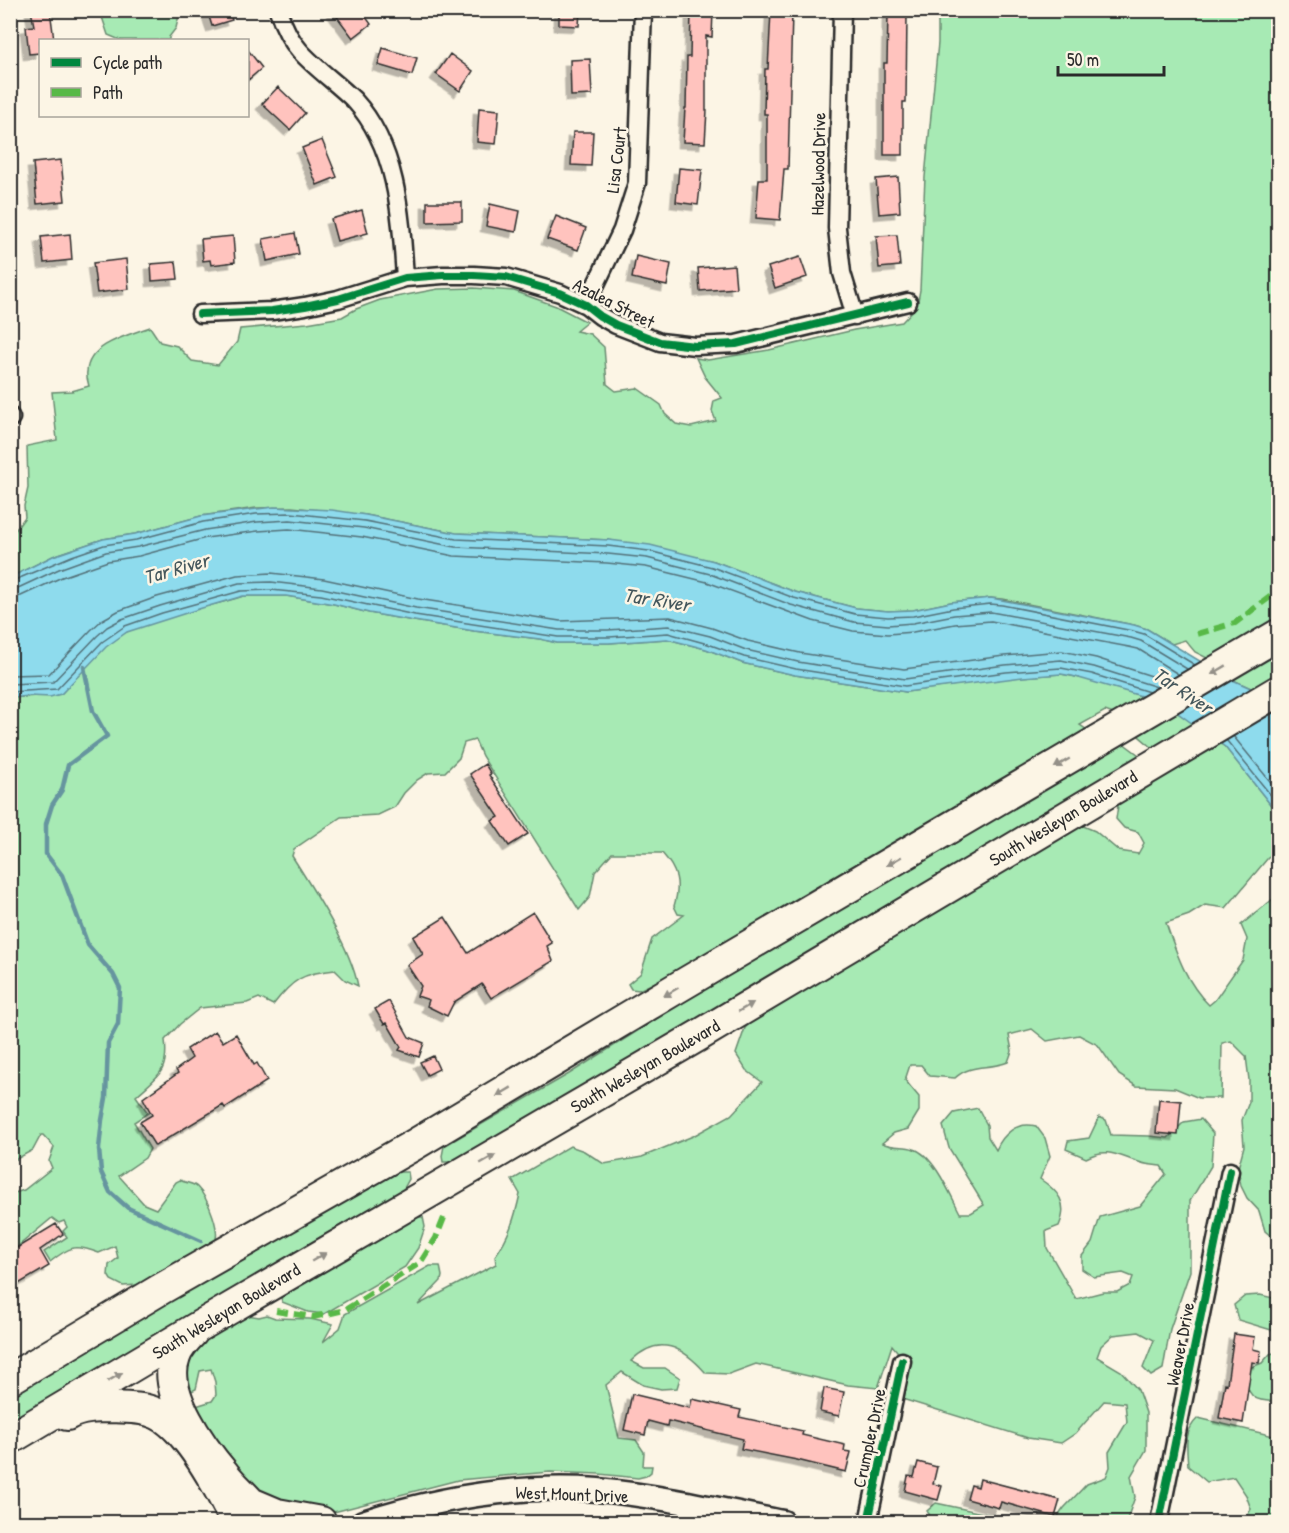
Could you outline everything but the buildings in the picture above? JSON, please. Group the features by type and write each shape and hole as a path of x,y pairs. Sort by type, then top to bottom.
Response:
{"highway":[{"path":"16,1372 412,1146 1274,638"},
{"name":"South Wesleyan Boulevard","path":"10,1439 698,1036 1278,691"},
{"path":"412,1146 436,1189"},
{"path":"198,1327 181,1345 174,1358 173,1388 187,1419 225,1476 241,1515"},
{"path":"10,1449 72,1412 99,1407 140,1408 158,1414 176,1426 241,1515"},
{"path":"241,1515 277,1514 321,1522"}],"main road":[{"name":"West Mount Drive","path":"363,1522 432,1503 512,1491 554,1489 597,1490 636,1495 783,1522"}],"street":[{"path":"278,10 285,29 298,49 355,102 369,121 381,144 399,198 405,278"},
{"name":"Lisa Court","path":"586,305 618,240 637,183 643,63 643,10"},
{"name":"Hazelwood Drive","path":"842,10 837,228 842,273 855,316"},
{"name":"Azalea Street","path":"200,314 272,311 305,306 338,299 405,278 442,275 506,278 560,293 639,335 660,342 695,346 736,344 908,302"},
{"name":"Weaver Drive","path":"1159,1522 1230,1171"},
{"name":"Crumpler Drive","path":"868,1522 902,1361"}],"green space":[{"path":"100,10 180,11 176,28 169,39 118,39 108,35"},
{"path":"938,11 1278,11 1278,620 1209,659 1195,652 1185,640 1172,644 1147,629 1134,625 1002,599 951,602 913,610 888,611 856,608 795,592 714,561 609,540 456,533 366,515 292,507 256,508 201,516 135,534 103,539 53,556 11,577 11,536 25,517 24,506 28,488 27,446 57,440 52,392 72,391 89,386 87,372 94,354 121,337 150,327 160,342 177,346 192,361 218,365 237,342 240,329 307,323 342,317 380,300 438,289 474,288 514,291 556,306 587,322 576,331 590,334 604,347 607,384 616,391 637,388 661,405 665,414 676,424 691,427 716,421 712,411 714,401 722,398 705,377 696,358 708,360 769,350 854,330 902,322 917,306 920,290 925,177 938,43"},
{"path":"243,596 286,596 414,621 557,643 609,643 667,639 706,649 742,663 795,675 906,692 1007,678 1061,674 1091,680 1141,696 1119,716 1105,711 1080,725 1086,729 1100,721 1104,723 664,978 639,990 631,989 628,984 641,973 652,939 684,915 678,914 674,906 677,890 676,877 667,859 662,853 612,853 595,872 590,897 579,910 482,756 475,740 464,743 459,758 445,772 428,773 417,780 404,793 395,807 378,815 341,817 294,849 292,856 339,937 354,970 358,986 345,980 335,970 315,973 293,983 273,1005 259,998 247,1003 200,1008 165,1040 165,1059 160,1073 136,1096 148,1113 134,1122 150,1149 145,1158 119,1176 144,1204 156,1209 176,1182 180,1180 195,1186 201,1192 213,1215 216,1239 214,1245 137,1285 123,1286 111,1280 108,1275 109,1265 118,1258 115,1246 99,1253 84,1248 73,1248 50,1262 44,1252 67,1237 63,1231 67,1227 64,1221 59,1223 52,1218 11,1252 10,1231 13,1226 11,1225 11,1194 24,1190 52,1168 49,1161 54,1147 41,1135 33,1150 11,1162 11,698 61,694 101,650 129,630 161,618"},
{"path":"1271,652 1278,657 1278,677 1255,690 1227,677"},
{"path":"1172,709 1195,724 1153,748 1133,731"},
{"path":"1119,740 1143,758 1016,836 452,1162 443,1162 444,1146 569,1074 723,974"},
{"path":"1215,740 1225,747 1278,814 1278,846 1226,908 1205,905 1189,915 1166,923 1188,977 1209,1005 1243,960 1247,939 1241,925 1278,895 1278,1064 1273,1084 1278,1098 1278,1242 1265,1231 1259,1211 1247,1198 1241,1186 1238,1168 1244,1146 1242,1120 1249,1102 1249,1080 1246,1056 1231,1041 1222,1043 1221,1098 1199,1098 1175,1088 1136,1086 1119,1075 1098,1045 1079,1035 1047,1041 1032,1029 1009,1035 1012,1051 1008,1062 967,1070 955,1078 930,1076 921,1065 910,1065 905,1080 919,1097 919,1111 908,1129 894,1133 882,1143 910,1148 921,1153 935,1167 960,1213 971,1213 984,1205 949,1148 943,1126 954,1113 978,1108 987,1125 988,1137 996,1150 1007,1134 1017,1127 1036,1126 1045,1138 1050,1156 1040,1179 1057,1193 1063,1211 1059,1226 1046,1231 1047,1248 1076,1299 1103,1292 1117,1292 1130,1285 1133,1277 1123,1273 1094,1277 1082,1269 1082,1256 1092,1243 1100,1217 1140,1206 1166,1174 1161,1166 1144,1164 1114,1154 1101,1153 1086,1158 1066,1149 1068,1141 1089,1138 1099,1117 1106,1120 1111,1135 1168,1138 1184,1122 1201,1119 1213,1133 1211,1166 1190,1201 1190,1271 1170,1329 1163,1369 1151,1376 1143,1368 1154,1340 1139,1332 1113,1335 1101,1346 1097,1357 1121,1371 1138,1390 1146,1413 1146,1450 1131,1476 1135,1497 1126,1522 1054,1522 1087,1484 1106,1477 1110,1467 1109,1452 1127,1422 1125,1403 1104,1401 1076,1433 1061,1443 1028,1438 902,1399 906,1362 892,1345 878,1388 848,1385 756,1364 729,1374 706,1373 680,1350 661,1346 651,1347 631,1361 644,1368 665,1368 680,1378 677,1388 661,1389 643,1385 622,1372 606,1385 619,1438 636,1440 644,1452 643,1466 652,1466 651,1472 646,1476 638,1478 550,1472 458,1480 326,1514 282,1508 223,1464 196,1406 212,1401 216,1395 211,1369 200,1371 196,1389 189,1392 179,1364 190,1348 247,1315 310,1319 333,1324 323,1342 340,1328 345,1314 430,1266 440,1266 441,1281 418,1305 496,1264 495,1256 511,1226 520,1194 512,1180 570,1146 584,1151 604,1164 642,1157 693,1136 731,1115 762,1082 746,1070 736,1054 745,1028 763,1009 1074,822 1095,831 1119,851 1138,854 1144,843 1138,832 1124,828 1116,819 1119,799"},
{"path":"408,1172 409,1179 403,1190 310,1243 11,1427 10,1392 383,1174"},
{"path":"416,1217 423,1217 425,1227 418,1248 405,1267 324,1314 308,1312 282,1302 281,1297"},
{"path":"1260,1295 1278,1299 1278,1332 1238,1320 1234,1305 1245,1296"},
{"path":"1278,1352 1278,1402 1256,1398 1244,1380 1249,1368 1262,1363 1270,1354"},
{"path":"1198,1418 1278,1437 1278,1522 1244,1522 1251,1509 1246,1495 1234,1477 1207,1482 1188,1466 1188,1434"},
{"path":"936,1503 1024,1522 934,1522 927,1511"}],"water":[{"name":"Tar River","path":"274,507 332,510 456,533 609,540 650,545 714,561 795,592 856,608 888,611 913,610 951,602 991,598 1134,625 1147,629 1226,677 1255,690 1278,707 1278,814 1225,747 1172,709 1155,700 1072,676 1061,674 1023,677 906,692 795,675 742,663 706,649 667,639 609,643 557,643 414,621 286,596 243,596 127,632 106,647 61,694 50,697 11,698 11,577 53,556 103,539 135,534 201,516"}],"waterway":[{"path":"84,667 93,711 107,736 68,765 62,790 52,805 46,824 46,854 62,875 88,945 113,974 120,988 118,1024 108,1043 106,1098 99,1149 101,1172 110,1192 128,1208 201,1241"}],"marked path":[{"path":"1197,634 1235,623 1278,591"},
{"path":"276,1311 313,1317 345,1310 420,1263 436,1238 444,1218"}],"cycle path":[{"path":"200,314 272,311 305,306 338,299 405,278 443,275 506,277 560,293 586,305 616,325 660,342 695,346 736,344 908,302"},
{"path":"1159,1522 1230,1171"},
{"path":"868,1522 902,1361"}]}
